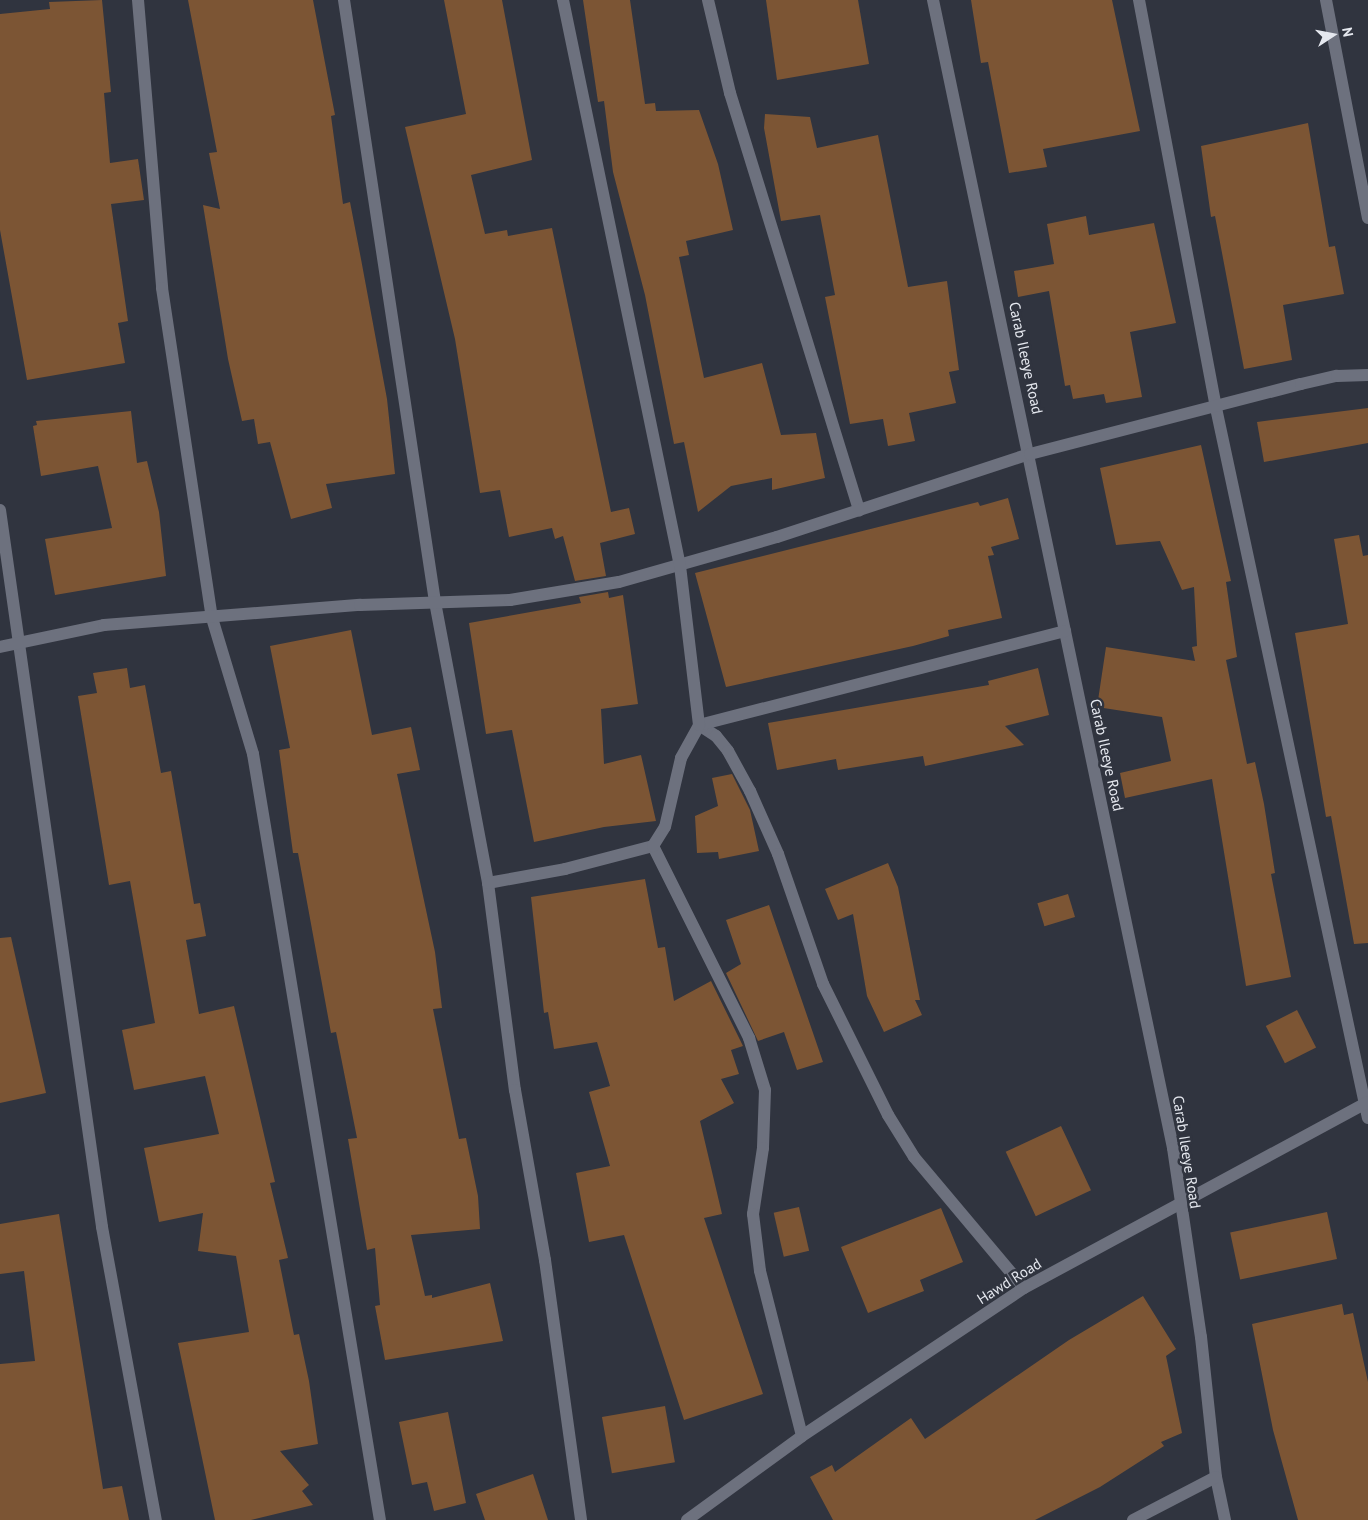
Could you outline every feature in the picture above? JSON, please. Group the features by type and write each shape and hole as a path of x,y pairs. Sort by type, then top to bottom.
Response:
{"street":[{"path":"138,0 162,288 212,618 253,754 380,1520"},
{"path":"344,0 435,602 488,882 515,1090 545,1260 581,1520"},
{"path":"488,882 565,869 653,846 665,827 681,758 699,725 680,566 563,0"},
{"path":"708,0 730,93 859,511"},
{"name":"Carab Ileeye Road","path":"933,0 1030,454 1173,1148 1178,1204 1201,1337 1216,1477 1225,1520"},
{"path":"1139,0 1216,408 1367,1102 1368,1118"},
{"path":"1326,0 1368,218"},
{"path":"0,647 104,625 435,602 510,600 619,582 680,566 859,511 1030,454 1337,376 1368,375"},
{"path":"0,510 102,1227 156,1520"},
{"path":"699,725 1065,631"},
{"path":"699,725 716,736 728,751 750,791 778,854 824,984 888,1115 914,1156 1024,1288"},
{"path":"653,846 749,1038 765,1090 763,1148 753,1214 760,1271 802,1436"},
{"name":"Hawd Road","path":"687,1520 802,1436 1024,1288 1367,1102"},
{"path":"1133,1520 1216,1477"}],"building":[{"path":"102,0 111,92 104,93 110,163 138,159 144,200 111,204 128,321 118,323 125,363 27,380 0,230 0,14 50,9 49,2"},
{"path":"188,0 313,0 335,115 331,116 343,204 350,202 387,399 395,474 326,484 332,508 291,519 270,442 258,444 254,419 242,421 228,359 203,205 220,209 209,153 217,152"},
{"path":"444,0 502,0 532,160 471,175 485,234 507,230 508,236 552,228 611,512 629,508 635,534 600,543 606,576 575,581 563,536 555,539 552,528 509,537 500,490 480,493 455,339 405,127 466,114"},
{"path":"583,0 630,0 645,104 655,103 656,111 699,110 718,164 733,230 686,241 689,255 679,257 704,378 762,363 781,435 816,433 825,478 772,490 772,478 731,486 698,512 684,442 674,444 645,295 613,172 604,101 598,102"},
{"path":"766,0 858,0 869,64 777,80"},
{"path":"971,0 1112,0 1140,131 1043,149 1047,167 1009,173 988,62 981,63"},
{"path":"765,114 810,117 817,148 878,135 908,287 947,281 959,370 949,372 956,403 909,413 915,441 888,446 883,419 850,424 825,297 835,295 820,215 781,221 764,128"},
{"path":"1308,123 1329,247 1335,246 1344,294 1283,305 1292,360 1244,369 1215,216 1211,217 1201,146"},
{"path":"1086,216 1089,235 1154,223 1176,323 1130,332 1142,397 1106,403 1104,394 1073,399 1070,385 1065,386 1049,291 1018,297 1014,271 1054,264 1047,224"},
{"path":"1368,408 1368,443 1264,462 1257,422"},
{"path":"131,411 137,463 147,461 159,512 166,576 55,595 45,539 112,528 98,466 41,476 33,426 37,425 36,421"},
{"path":"1201,445 1231,581 1226,582 1237,657 1226,660 1247,764 1255,762 1264,804 1275,873 1271,874 1291,977 1246,986 1212,779 1125,798 1120,773 1171,761 1162,717 1097,707 1106,647 1195,661 1192,647 1197,646 1194,587 1182,590 1160,541 1116,545 1100,468"},
{"path":"1008,498 1019,539 991,547 994,555 988,556 1002,618 948,630 949,636 913,646 726,687 695,573 978,502 980,506"},
{"path":"1359,535 1363,556 1368,555 1368,943 1354,944 1331,816 1326,817 1295,633 1348,624 1334,539"},
{"path":"608,592 609,598 623,595 638,704 601,709 604,764 641,755 656,821 604,827 534,842 512,730 486,734 469,623 581,603 579,597"},
{"path":"351,630 372,735 411,727 420,770 397,774 435,952 442,1008 433,1009 459,1139 466,1138 478,1196 480,1229 411,1235 425,1296 432,1295 432,1298 490,1283 503,1341 385,1360 375,1306 380,1305 375,1248 367,1250 348,1139 357,1138 336,1032 331,1033 298,853 293,853 279,750 290,748 270,646"},
{"path":"127,668 130,688 145,685 161,773 171,771 194,904 200,903 206,936 186,940 199,1014 234,1006 275,1182 270,1183 288,1258 279,1260 294,1335 299,1334 309,1381 318,1444 280,1451 309,1485 302,1491 313,1505 251,1520 215,1520 178,1343 249,1332 236,1256 198,1251 203,1213 159,1222 144,1148 219,1134 205,1076 134,1090 122,1030 155,1023 130,881 109,885 78,696 97,693 93,673"},
{"path":"1038,668 1049,715 1005,726 1024,745 925,766 923,756 838,770 836,759 777,770 768,723 989,685 988,681"},
{"path":"732,774 750,810 759,851 719,859 718,852 697,853 695,816 718,806 712,778"},
{"path":"888,863 898,887 920,1000 915,1000 922,1015 884,1032 867,996 853,914 838,920 825,889"},
{"path":"645,879 658,948 665,947 674,1001 711,981 743,1046 731,1050 739,1074 721,1079 734,1103 700,1121 722,1214 704,1218 763,1394 684,1420 624,1235 589,1242 576,1173 610,1166 589,1092 610,1086 597,1042 554,1049 548,1012 544,1013 531,897"},
{"path":"1068,894 1075,917 1044,926 1037,903"},
{"path":"769,905 823,1062 797,1070 784,1032 758,1041 726,973 741,964 726,920"},
{"path":"11,937 46,1093 0,1103 0,938"},
{"path":"1297,1010 1316,1047 1285,1063 1266,1026"},
{"path":"1061,1126 1091,1190 1036,1216 1006,1152"},
{"path":"799,1207 809,1251 784,1257 774,1213"},
{"path":"941,1208 963,1262 920,1280 924,1291 868,1313 841,1247"},
{"path":"1327,1212 1337,1259 1240,1280 1230,1233"},
{"path":"59,1214 103,1489 122,1486 129,1520 0,1520 0,1364 35,1361 24,1271 0,1274 0,1224"},
{"path":"1143,1296 1176,1349 1166,1356 1182,1433 1161,1442 1164,1446 1100,1487 1035,1520 833,1520 810,1477 832,1465 835,1472 911,1418 925,1439 1069,1340"},
{"path":"1342,1304 1344,1315 1353,1313 1368,1382 1368,1520 1298,1520 1273,1430 1252,1324"},
{"path":"665,1406 675,1462 612,1473 602,1417"},
{"path":"448,1412 466,1503 434,1511 427,1482 412,1485 399,1422"},
{"path":"533,1474 548,1520 485,1520 476,1494"}]}
